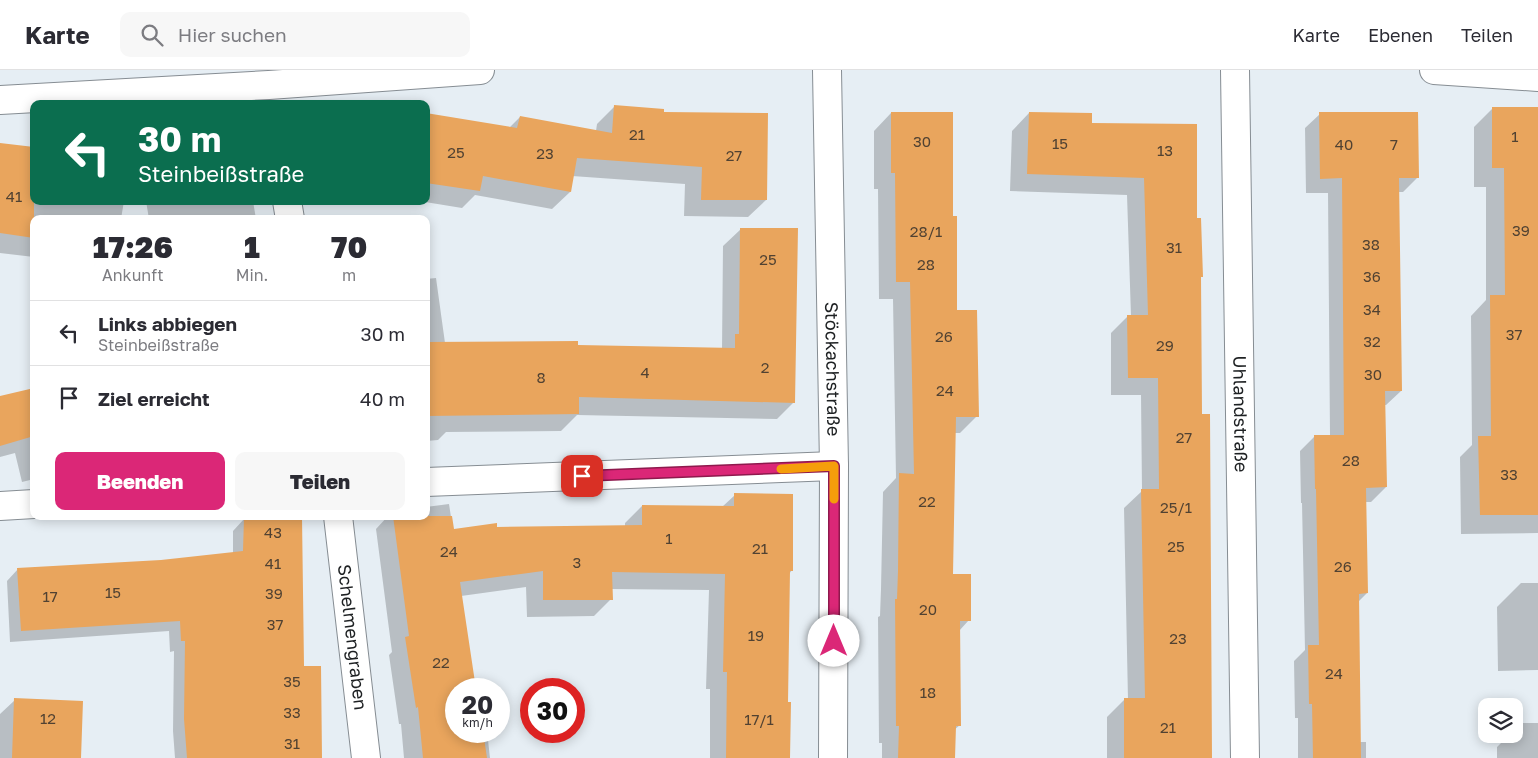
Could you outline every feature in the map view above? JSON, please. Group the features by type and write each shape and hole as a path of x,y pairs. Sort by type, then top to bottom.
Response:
{"street":[{"path":"0,100 269,86 480,70"},
{"name":"Stöckachstraße","path":"827,70 834,466 833,758"},
{"name":"Uhlandstraße","path":"1235,70 1245,758"},
{"path":"1434,70 1538,76"},
{"path":"430,482 834,466"},
{"path":"0,506 30,504"},
{"name":"Schelmengraben","path":"338,520 366,758"}],"building":[{"path":"614,105 664,109 664,112 768,113 767,200 701,200 702,167 577,158 571,192 483,176 480,191 430,184 430,114 517,128 520,116 612,133"},
{"path":"1492,107 1538,107 1538,515 1480,515 1478,436 1491,436 1490,295 1505,295 1504,168 1492,168"},
{"path":"891,112 953,112 953,216 957,216 957,310 977,310 979,417 956,417 953,574 971,574 971,621 960,621 961,726 956,726 955,758 898,758 899,726 896,726 895,599 897,599 898,571 899,473 914,474 910,282 896,282 895,173 891,173"},
{"path":"1029,112 1092,113 1092,123 1197,124 1197,218 1201,218 1203,277 1201,277 1202,414 1210,414 1212,758 1124,758 1124,698 1145,698 1141,489 1159,489 1158,378 1128,378 1127,315 1148,315 1144,178 1027,174"},
{"path":"1319,112 1418,112 1419,178 1399,178 1402,391 1385,391 1387,487 1366,488 1368,593 1359,594 1361,758 1313,758 1312,704 1309,704 1308,645 1319,645 1314,435 1344,435 1342,178 1320,179"},
{"path":"0,143 30,147 30,205 34,205 34,215 30,215 30,237 0,233"},
{"path":"740,228 798,228 795,403 579,397 579,414 430,416 430,342 578,341 578,345 735,348 735,334 739,334"},
{"path":"30,389 30,437 0,446 0,396"},
{"path":"734,493 793,494 793,571 790,571 788,702 791,702 790,758 726,758 727,672 723,672 725,574 612,572 613,600 543,600 543,571 460,582 474,678 445,678 445,743 485,743 487,758 423,758 418,707 416,708 405,637 409,636 394,520 430,520 430,516 452,516 454,529 497,523 497,527 642,525 642,505 734,506"},
{"path":"244,520 302,520 304,666 321,666 322,758 187,758 184,719 185,641 181,641 180,621 21,631 17,568 161,560 243,551"},
{"path":"14,698 83,701 81,758 12,758"}],"slow traffic":[{"path":"781,469 834,466 834,499"}],"route":[{"path":"582,476 834,466 834,641"}]}
